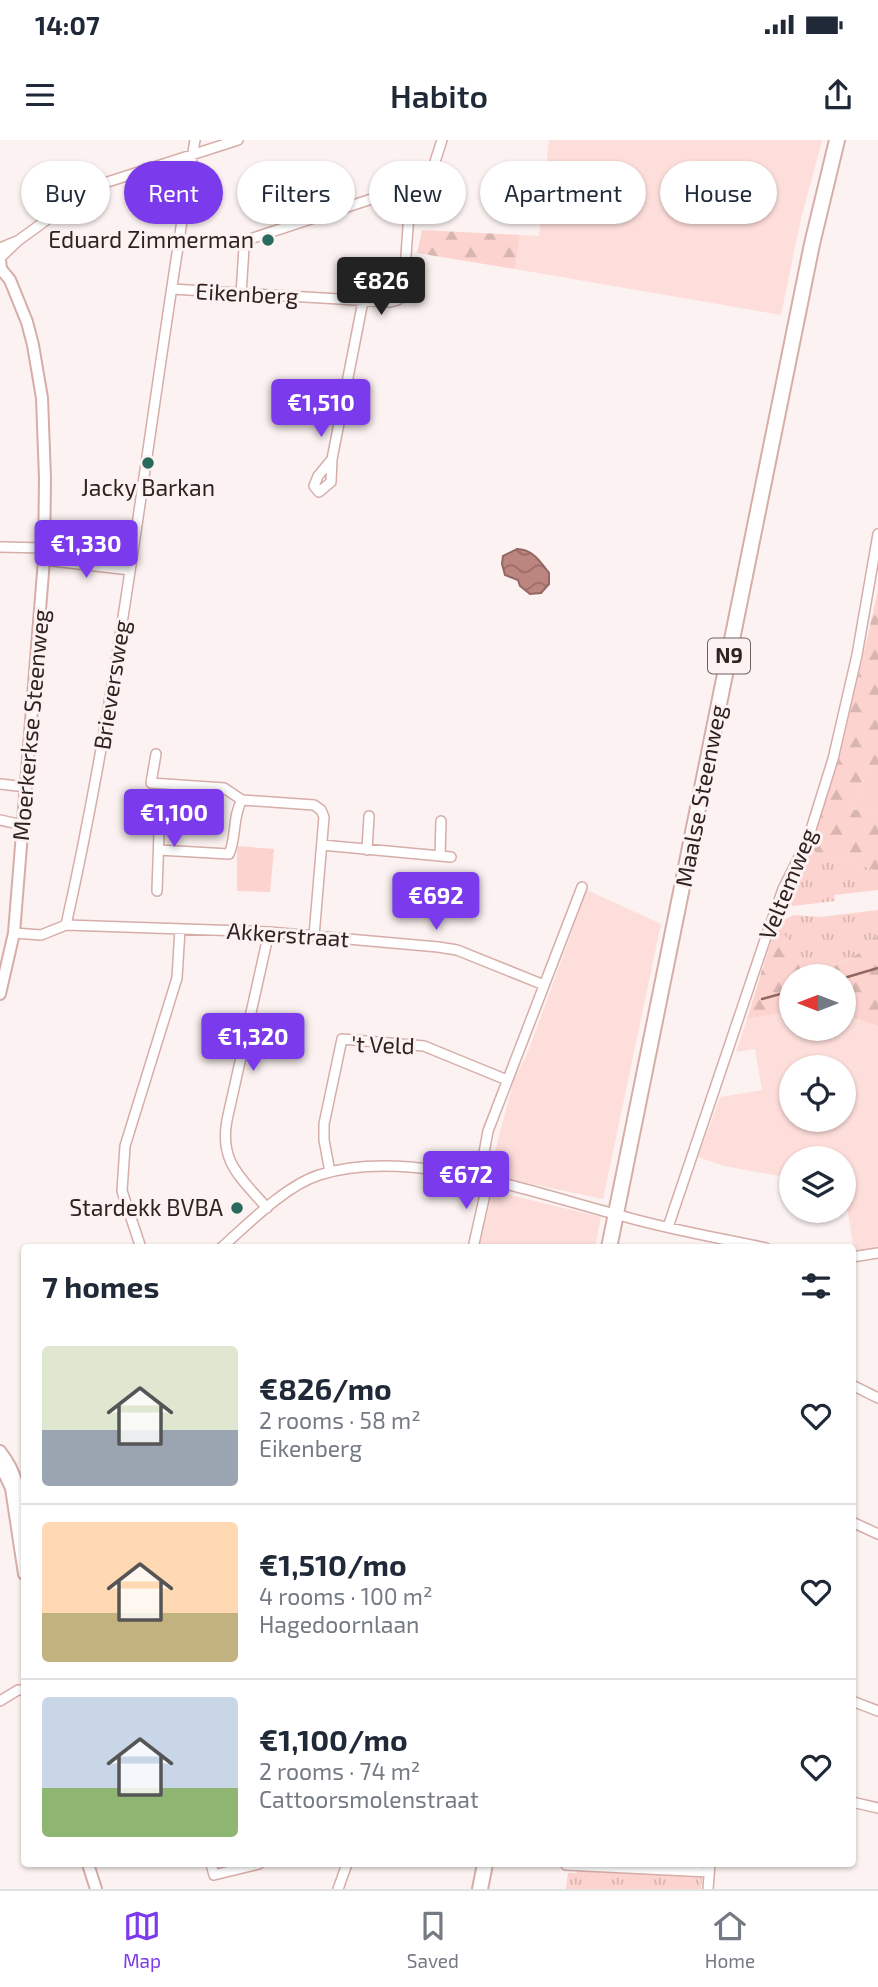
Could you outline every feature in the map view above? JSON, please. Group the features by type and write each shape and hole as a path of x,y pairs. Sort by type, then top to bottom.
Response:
{"main road":[{"name":"Maalse Steenweg","path":"611,1244 810,253 837,140"},
{"path":"480,1889 484,1867"}],"street":[{"name":"Brieversweg","path":"66,925 87,831 131,570 195,140"},
{"path":"0,259 19,240 92,187 238,140"},
{"path":"435,161 442,140"},
{"path":"242,294 244,248 250,239 369,200"},
{"name":"Eikenberg","path":"172,289 390,302 401,297 408,224"},
{"path":"0,248 19,240"},
{"name":"Moerkerkse Steenweg","path":"0,259 0,270 10,280 27,322 42,398 45,548 14,933 0,994"},
{"path":"0,281 14,291"},
{"path":"332,459 363,301"},
{"name":"Veltemweg","path":"668,1227 767,934 783,889 808,839 833,759 857,655 878,534"},
{"path":"0,547 45,548"},
{"path":"44,560 131,570"},
{"path":"156,754 151,783 224,788 242,800 314,805 321,810 324,817 314,936"},
{"path":"0,784 26,787"},
{"path":"159,850 229,854 236,810 242,800"},
{"path":"157,891 160,805"},
{"path":"367,850 369,816"},
{"path":"0,820 23,825"},
{"path":"440,856 441,821"},
{"path":"322,845 451,857"},
{"path":"474,1244 484,1180 488,1131 582,887"},
{"path":"14,933 41,935 66,925"},
{"name":"Akkerstraat","path":"66,925 269,932 457,950 544,985"},
{"path":"140,1244 122,1192 125,1146 177,978 180,929"},
{"path":"267,1209 229,1161 224,1146 227,1119 269,932"},
{"name":"'t Veld","path":"330,1172 324,1124 342,1039 424,1046 507,1080"},
{"path":"227,1244 303,1182 330,1172 387,1166 424,1169 484,1180 730,1244"},
{"path":"856,1256 878,1252"},
{"path":"856,1387 878,1398"},
{"path":"0,1451 11,1465 21,1506"},
{"path":"0,1465 18,1486 21,1563"},
{"path":"856,1524 878,1534"},
{"path":"0,1701 21,1690"},
{"path":"856,1703 878,1711"},
{"path":"856,1803 878,1808"},
{"path":"90,1867 96,1889"},
{"path":"212,1867 214,1875 247,1867"},
{"path":"338,1889 346,1867"},
{"path":"638,1867 710,1868 708,1889"}],"shaded area":[{"path":"549,140 822,140 800,223 781,315 515,269 520,235 539,236 540,224 646,224 646,161 547,161"},
{"path":"587,890 661,924 603,1199 489,1175 514,1079 528,1052"},
{"path":"779,1013 779,1041 856,1041 856,1018 878,1026 878,1253 856,1257 856,1244 853,1244 850,1223 856,1223 856,1146 779,1146 779,1176 724,1166 698,1157 720,1097 762,1090 755,1049 736,1052 747,1019"},
{"path":"493,1191 601,1217 596,1244 479,1244"}],"green space":[{"path":"422,230 520,235 515,269 417,253"},
{"path":"878,591 878,765 870,765 852,809 878,814 878,871 820,856 811,847 839,759"},
{"path":"870,765 878,765 878,814 852,809"},
{"path":"237,846 274,849 270,892 237,891"},
{"path":"811,847 820,856 878,871 878,890 834,895 835,901 793,906 786,900 786,895 793,894 800,880 793,875 801,860 806,863"},
{"path":"878,910 878,933 870,946 835,964 798,962 785,936 773,935 783,920 794,915 820,917"},
{"path":"878,934 878,1026 856,1018 856,964 837,964 854,956 874,941"},
{"path":"773,935 785,935 798,962 806,964 779,964 779,1013 747,1019"},
{"path":"579,1870 702,1876 701,1889 566,1889 568,1873 576,1873"}],"water":[{"path":"517,549 531,553 549,573 549,584 541,593 530,594 520,586 518,580 505,575 503,556"}],"waterway":[{"path":"856,974 878,968"},
{"path":"762,999 779,994"}],"place":[{"name":"Eduard Zimmerman","path":"268,240"},
{"name":"Jacky Barkan","path":"148,463"},
{"name":"Stardekk BVBA","path":"237,1208"}]}
